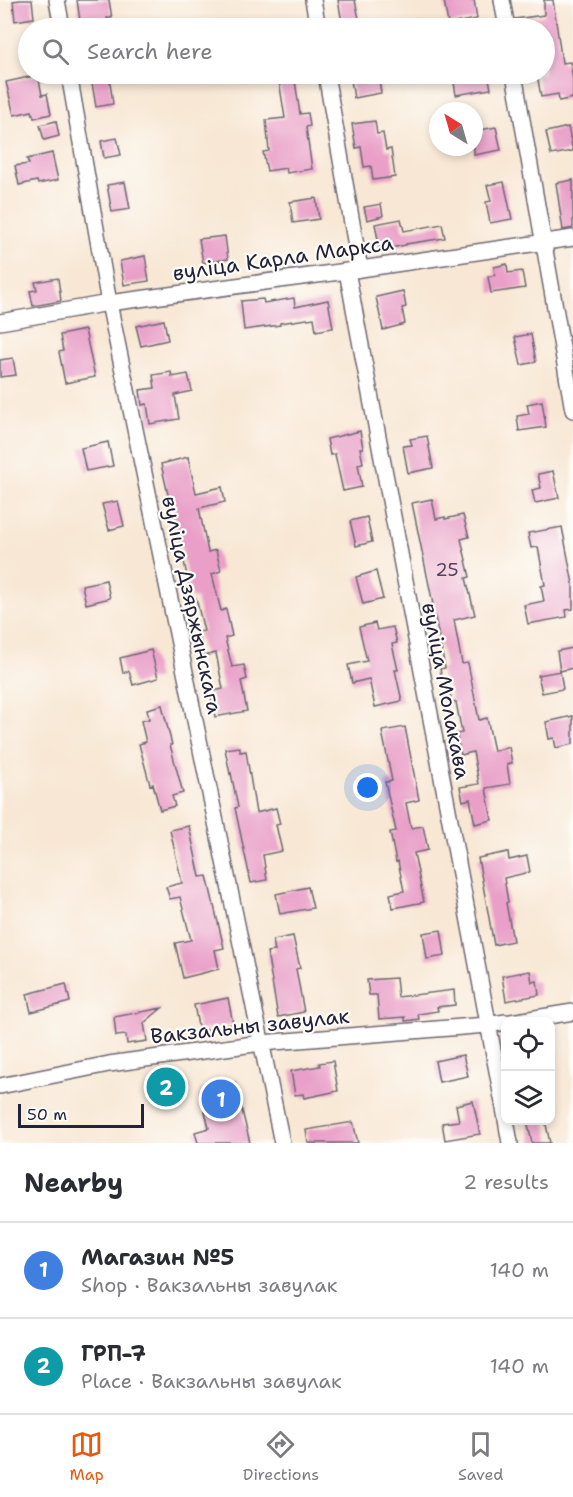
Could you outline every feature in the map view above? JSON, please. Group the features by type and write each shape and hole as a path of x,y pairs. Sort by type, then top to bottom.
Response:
{"street":[{"path":"57,0 60,18"},
{"path":"313,0 316,18"},
{"path":"502,0 505,18"},
{"name":"вуліца Дзяржынскага","path":"71,84 109,303 282,1143"},
{"name":"вуліца Молакава","path":"327,84 353,270 501,1095"},
{"path":"516,84 573,410"},
{"name":"вуліца Карла Маркса","path":"0,322 109,303 573,238"},
{"path":"542,1017 573,1012"},
{"name":"Вакзальны завулак","path":"0,1086 109,1064 261,1043 501,1023"},
{"name":"вуліца Молакава","path":"507,1125 510,1143"}],"building":[{"path":"32,0 34,18 18,18 15,21 13,1"},
{"path":"77,0 109,0 112,18 80,18"},
{"path":"338,0 355,0 359,18 341,18"},
{"path":"444,0 474,0 477,18 447,18"},
{"path":"544,0 553,0 562,63 570,62 573,98 559,101 558,94 541,97 539,84 555,84 555,18 522,18 544,15"},
{"path":"18,79 18,84 40,84 42,95 47,94 51,114 34,118 32,111 14,115 6,82"},
{"path":"92,84 110,84 113,104 96,107"},
{"path":"280,84 296,84 300,114 308,113 310,126 306,127 312,169 287,173 286,168 267,171 263,152 269,151 266,120 285,118"},
{"path":"352,84 380,84 381,93 354,98"},
{"path":"454,84 490,84 491,89 456,95"},
{"path":"56,121 59,136 44,140 40,125"},
{"path":"375,121 377,134 383,133 386,150 391,149 395,177 373,180 371,166 364,167 361,147 356,148 352,124"},
{"path":"496,127 501,150 483,153 483,129"},
{"path":"568,127 573,151 551,155 546,132"},
{"path":"117,138 121,155 104,158 101,141"},
{"path":"52,153 58,180 19,185 15,166 29,164 27,159"},
{"path":"573,180 573,228 563,230 556,183"},
{"path":"125,182 130,209 112,212 107,185"},
{"path":"504,182 512,219 490,223 486,202 491,201 487,185"},
{"path":"316,198 319,219 293,223 290,202"},
{"path":"381,204 383,216 367,220 364,207"},
{"path":"401,219 404,231 442,224 445,238 380,250 375,224"},
{"path":"225,236 228,259 203,263 199,239"},
{"path":"145,256 149,281 124,285 120,261"},
{"path":"507,264 508,273 522,271 525,288 491,293 488,277 495,275 494,267"},
{"path":"58,278 61,301 33,306 30,291 37,290 35,282"},
{"path":"403,291 406,307 402,308 405,324 383,330 376,297"},
{"path":"294,298 295,307 328,300 333,328 316,331 314,318 244,330 241,301 263,299 264,303"},
{"path":"164,320 168,340 141,346 136,326"},
{"path":"85,330 95,377 65,383 59,352 63,351 60,335"},
{"path":"531,334 536,362 521,365 515,337"},
{"path":"13,358 16,375 0,377 0,360"},
{"path":"171,372 172,377 188,374 192,391 175,395 179,419 150,424 147,404 142,405 140,390 155,388 153,375"},
{"path":"542,401 546,427 519,431 517,416 529,414 527,404"},
{"path":"360,431 363,463 358,464 362,487 343,491 335,454 330,455 327,439"},
{"path":"427,436 433,468 408,473 403,446 412,445 410,439"},
{"path":"108,442 113,466 86,471 81,448"},
{"path":"188,457 196,493 222,487 225,502 199,508 208,552 216,550 221,571 212,574 221,611 226,609 232,636 225,638 232,667 244,665 247,679 241,681 247,711 215,717 210,692 223,689 216,653 204,656 198,632 204,631 196,598 192,599 161,464"},
{"path":"553,471 559,498 535,503 532,490 541,488 538,474"},
{"path":"432,499 436,519 463,515 469,537 461,539 470,577 466,578 475,615 454,620 462,664 468,663 479,720 487,718 494,751 509,747 512,763 507,764 510,784 486,788 492,820 475,824 470,799 463,801 460,787 479,784 473,752 461,755 456,734 462,733 456,702 452,703 448,684 443,685 440,669 445,668 435,617 429,618 426,605 433,604 412,503"},
{"path":"118,501 124,526 109,530 102,504"},
{"path":"367,517 372,542 356,546 350,521"},
{"path":"562,527 573,584 573,609 566,610 567,617 528,624 524,605 544,601 541,586 545,585 538,547 531,548 528,533"},
{"path":"376,571 383,599 363,604 356,577"},
{"path":"106,580 110,598 86,604 82,585"},
{"path":"375,623 377,630 393,627 397,643 392,644 398,670 395,670 402,701 375,707 369,679 352,683 348,665 367,661 359,627"},
{"path":"573,648 573,668 560,671 557,651"},
{"path":"151,650 158,678 133,685 129,671 123,673 120,658"},
{"path":"560,671 563,689 542,693 538,675"},
{"path":"162,705 183,793 172,796 175,806 160,810 153,784 150,785 139,744 146,742 141,721 149,719 147,709"},
{"path":"573,716 573,744 556,748 554,738 549,739 546,722"},
{"path":"405,727 419,800 406,803 411,828 423,826 428,850 414,853 424,902 393,908 390,894 404,891 390,832 396,831 385,782 392,781 382,731"},
{"path":"240,747 240,752 246,751 256,813 276,808 280,824 276,825 282,851 263,855 267,880 251,883 225,749"},
{"path":"189,826 200,877 207,876 224,948 215,950 219,969 183,978 175,943 191,940 180,897 170,899 166,887 182,883 170,830"},
{"path":"508,852 509,860 527,856 530,872 504,878 513,941 494,945 478,858"},
{"path":"308,887 313,908 280,914 276,894"},
{"path":"441,930 445,956 427,959 423,933"},
{"path":"293,936 300,968 296,969 304,1012 278,1017 267,952 275,951 273,940"},
{"path":"530,971 532,982 537,981 539,995 506,1001 502,976"},
{"path":"396,978 398,997 454,990 455,1005 437,1007 438,1011 418,1014 419,1019 405,1021 405,1017 379,1019 377,995 369,995 367,980"},
{"path":"66,984 70,1002 31,1012 27,994"},
{"path":"228,998 233,1024 199,1031 194,1005"},
{"path":"162,1008 144,1023 147,1041 127,1044 126,1035 116,1036 114,1017"},
{"path":"463,1055 468,1076 439,1082 435,1061"},
{"path":"333,1061 338,1091 304,1098 303,1094 295,1095 291,1071 320,1066 319,1063"},
{"path":"235,1082 250,1143 198,1143 195,1132 209,1128 200,1091"},
{"path":"473,1101 480,1134 445,1140 442,1123 459,1121 456,1105"},
{"path":"353,1122 358,1143 308,1143 306,1130"},
{"path":"528,1125 546,1125 550,1143 532,1143"}],"place":[{"name":"ГРП-7","path":"166,1087"},
{"name":"Магазин №5","path":"221,1099"}]}
